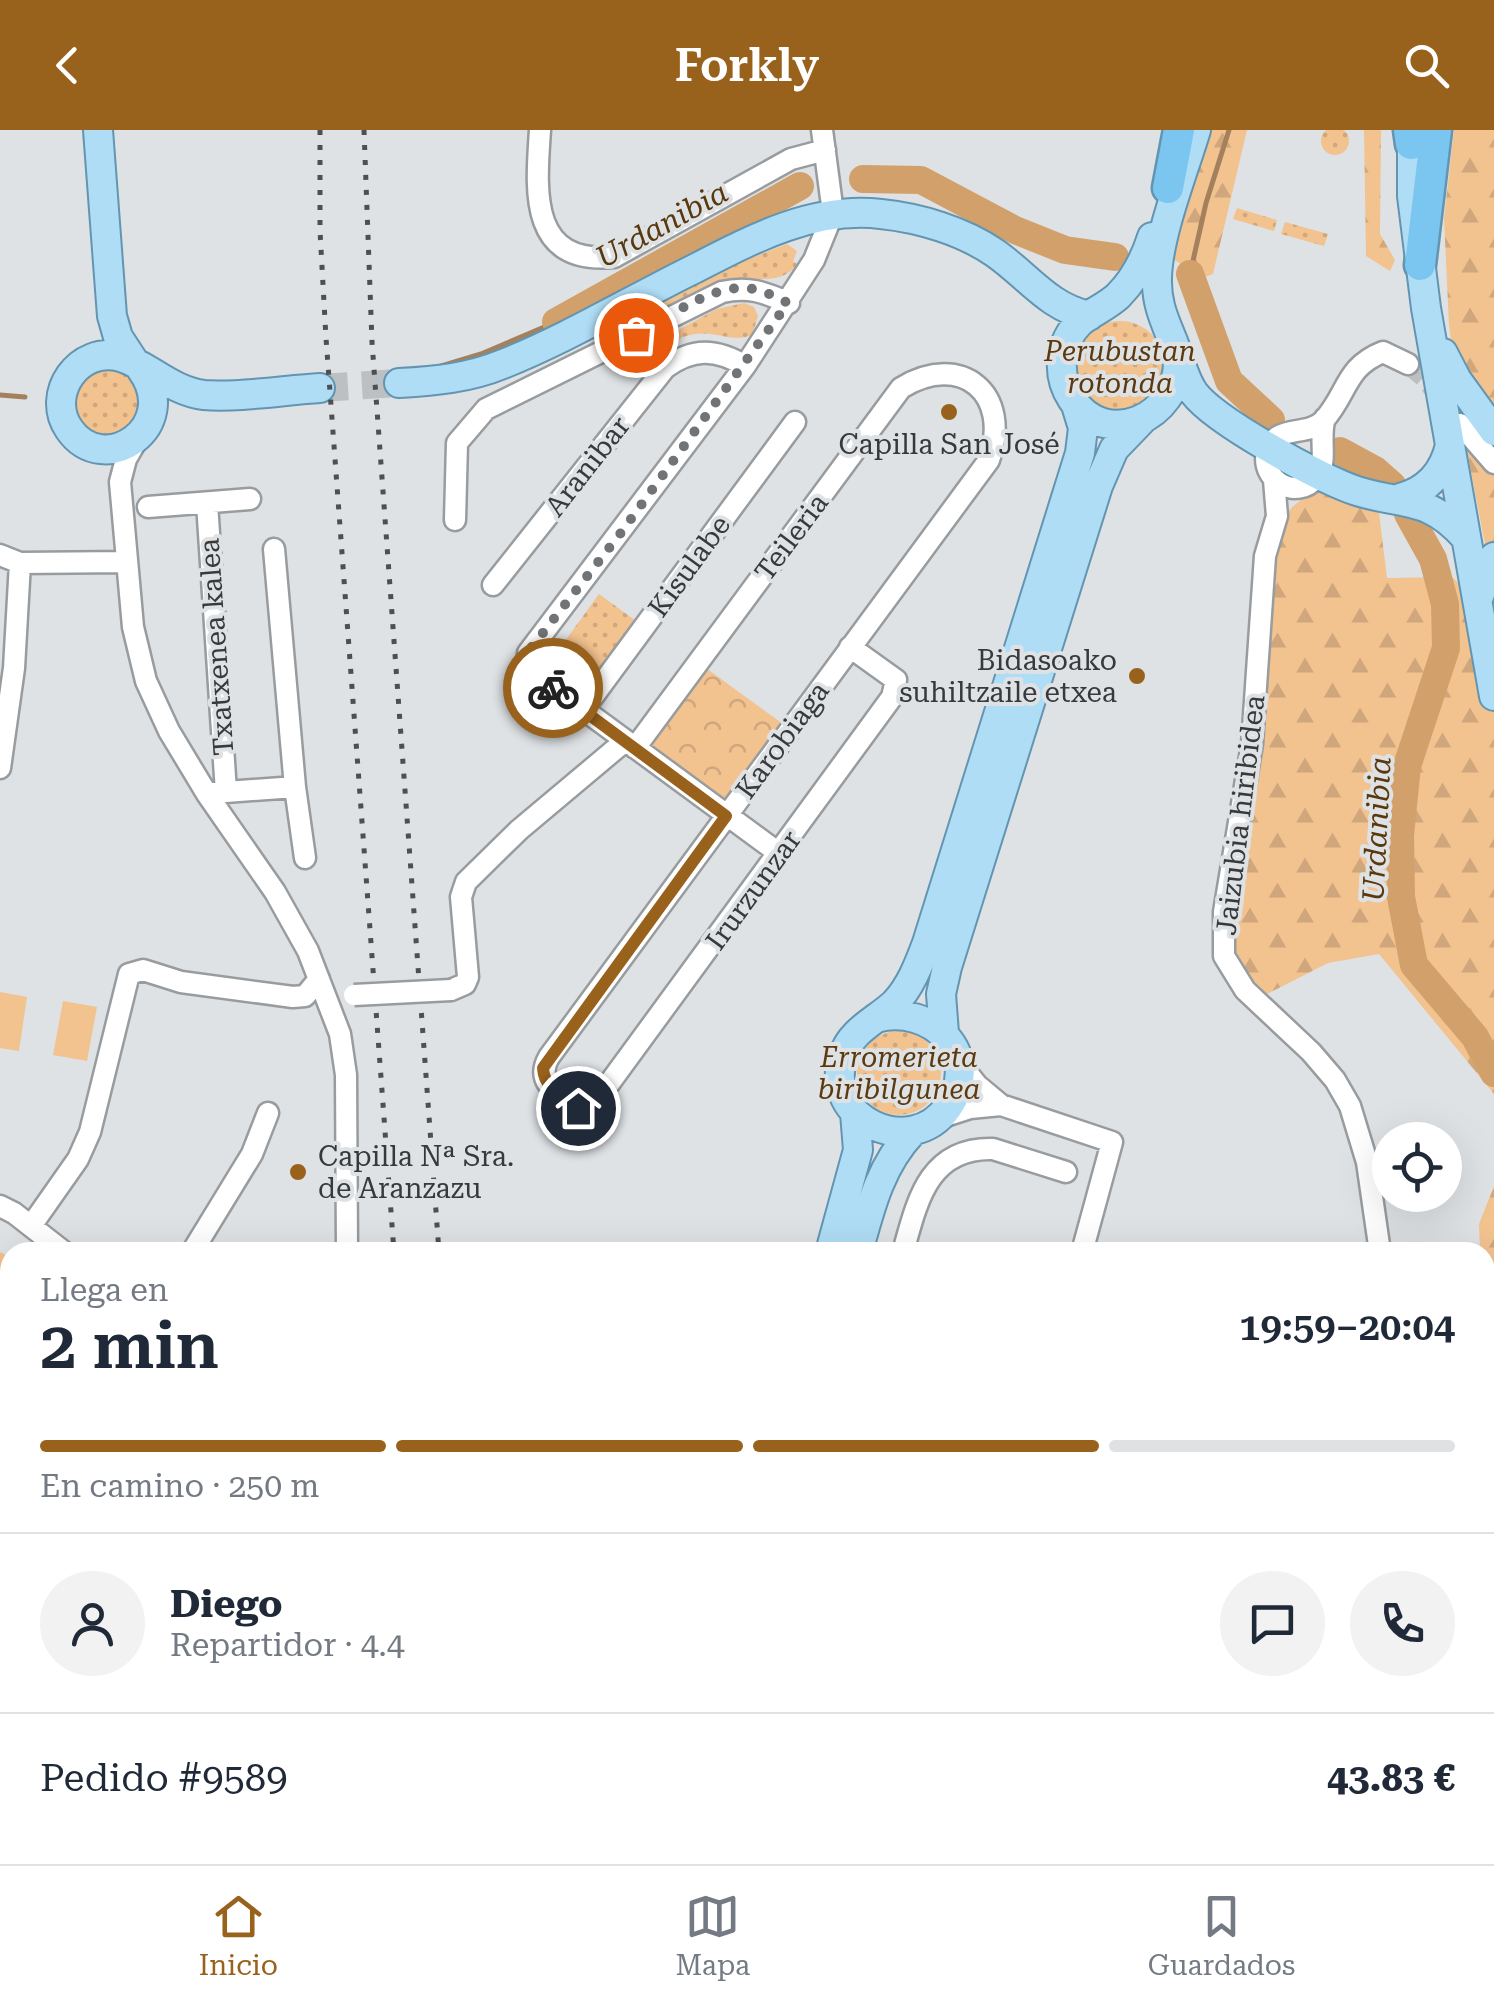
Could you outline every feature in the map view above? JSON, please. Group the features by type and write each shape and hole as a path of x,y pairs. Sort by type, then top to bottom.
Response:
{"highway":[{"path":"1168,188 1179,130"},
{"path":"1417,134 1420,265"}],"main road":[{"path":"98,130 111,305 118,336 154,392 152,417 142,433"},
{"path":"1063,351 1070,334 1128,285 1142,264 1168,188 1194,130"},
{"path":"1194,130 1158,263 1158,303 1178,361 1196,396 1224,421"},
{"path":"399,383 460,377 504,364 750,240 834,214 878,213 924,221 996,253 1042,295 1066,309 1094,313 1117,307 1135,309 1152,316 1165,328"},
{"path":"1420,265 1455,434 1466,538 1494,696"},
{"path":"833,1242 858,1150 855,1113 843,1092 842,1058 850,1040 908,986 927,943 1080,453 1083,428 1063,380 1063,351 1056,322 1042,295"},
{"path":"111,305 103,334 87,360 68,378 61,403 69,428 88,445 114,448 174,409 204,395 320,388"},
{"path":"1430,326 1457,380 1494,432"},
{"path":"87,360 116,356 204,395"},
{"path":"861,1242 878,1183 892,1155 912,1132 939,1118 956,1092 958,1061 944,1033 941,994 947,967 1098,486 1114,449 1174,388 1178,361"},
{"path":"1076,405 1106,423 1124,424 1190,410 1224,421 1356,491 1400,498 1438,512 1466,538"},
{"path":"1400,498 1418,492 1433,480 1455,434"},
{"path":"1477,600 1494,558"},
{"path":"876,1018 905,1014 944,1033"},
{"path":"855,1113 881,1130 912,1132"}],"street":[{"path":"540,130 537,203 544,223 572,253 591,259 614,256 823,140 834,214 814,260 745,366 528,652 527,665 780,854"},
{"path":"455,520 457,443 486,408 570,370 713,296 743,288 762,291 788,303"},
{"name":"Aranibar","path":"493,586 665,368 680,356 698,351 717,352 745,366"},
{"path":"1313,470 1326,418 1354,371 1364,360 1383,352 1408,364"},
{"name":"Teileria","path":"331,1010 354,995 452,990 465,984 468,977 461,897 466,882 519,830 630,744 902,388 934,373 952,374 974,383"},
{"name":"Karobiaga","path":"554,1091 544,1079 543,1068 549,1057 988,460 996,438 996,419 990,402 974,383"},
{"path":"1269,446 1282,433 1315,427 1326,418"},
{"name":"Kisulabe","path":"583,710 795,422"},
{"path":"1302,431 1317,441 1313,470"},
{"path":"142,433 126,458 120,482 133,627 146,681 169,732 216,793 275,892 319,978 340,1034 346,1075 347,1242"},
{"path":"1455,434 1494,463"},
{"path":"88,445 107,461 120,482"},
{"name":"Jaizubia hiribidea","path":"1269,446 1266,464 1274,480 1278,509"},
{"path":"1274,480 1282,485 1313,470"},
{"name":"Jaizubia hiribidea","path":"1313,470 1278,509 1266,556 1253,727 1224,912 1224,956 1246,990 1335,1080 1350,1106 1366,1162 1378,1242"},
{"path":"148,507 250,499"},
{"name":"Txatxenea kalea","path":"206,503 216,793"},
{"path":"274,549 304,858"},
{"path":"0,768 10,559 128,562"},
{"name":"Irurzunzar","path":"554,1091 578,1108 590,1106 600,1096 892,697 896,680 850,647"},
{"path":"216,793 295,787"},
{"path":"31,1226 78,1159 90,1132 129,974 143,970 181,982 293,997 306,996 319,978"},
{"path":"958,1061 977,1085 1001,1105 1112,1142 1085,1242"},
{"path":"939,1118 970,1108 1001,1105"},
{"path":"198,1242 252,1154 268,1113"},
{"path":"906,1242 920,1193 936,1169 955,1158 982,1148 993,1149 1066,1172"},
{"path":"0,1206 51,1242"}],"green space":[{"path":"1335,127 1345,131 1349,141 1345,151 1335,155 1325,151 1321,141 1325,131"},
{"path":"1210,130 1247,130 1213,274 1203,278 1173,259 1188,194"},
{"path":"1364,130 1381,130 1380,234 1395,260 1390,271 1366,256"},
{"path":"1454,130 1494,130 1494,590 1461,421 1449,325 1444,218"},
{"path":"1237,208 1277,220 1274,231 1233,219"},
{"path":"1285,222 1328,234 1324,246 1281,234"},
{"path":"787,244 797,251 793,261 797,264 783,276 742,279 702,291 614,337 608,327 725,268"},
{"path":"744,303 754,307 758,316 752,335 687,336 659,353 636,379 615,364 717,309"},
{"name":"Perubustan rotonda","path":"1120,321 1145,329 1157,341 1165,366 1157,391 1145,403 1120,411 1095,403 1083,391 1075,366 1083,341 1095,329"},
{"path":"104,366 127,371 142,389 137,424 106,439 84,430 72,410 75,386 82,376"},
{"path":"1317,487 1379,513 1387,578 1452,577 1477,601 1494,690 1494,1094 1379,954 1328,963 1263,996 1224,956 1265,556 1291,508"},
{"path":"599,594 636,621 584,693 547,666"},
{"path":"706,668 783,724 727,801 650,745"},
{"path":"0,992 27,997 19,1051 0,1048"},
{"path":"63,1001 97,1007 87,1061 53,1055"},
{"name":"Erromerieta biribilgunea","path":"899,1031 915,1034 929,1043 938,1057 938,1089 929,1103 915,1112 899,1115 883,1112 869,1103 860,1089 857,1073 860,1057 869,1043 883,1034"},
{"path":"1494,1186 1494,1242 1480,1242 1479,1224"}],"waterway":[{"path":"1190,274 1206,203 1229,130"},
{"name":"Urdanibia","path":"863,179 921,180 1015,230 1065,250 1115,257"},
{"name":"Urdanibia","path":"556,322 800,186"},
{"name":"Urdanibia","path":"1190,274 1229,381 1271,420"},
{"path":"438,367 481,354 556,322"},
{"path":"0,395 25,397"},
{"name":"Urdanibia","path":"1340,451 1375,470 1392,485"},
{"name":"Urdanibia","path":"1408,514 1433,559 1445,604 1446,648 1407,766 1400,835 1401,897 1414,965 1475,1037 1494,1073"}],"tunnel":[{"path":"1408,364 1441,399"},
{"path":"320,388 399,383"}],"railway":[{"path":"320,130 326,338 393,1242"},
{"path":"364,130 372,342 438,1242"}],"way so far":[{"path":"553,688 527,665 528,652 620,534 788,303 762,291 743,288 722,292 636,335"}],"place":[{"name":"Capilla San José","path":"949,412"},
{"name":"Bidasoako suhiltzaile etxea","path":"1137,676"},
{"name":"Capilla Nª Sra. de Aranzazu","path":"298,1172"}],"route":[{"path":"553,688 726,816 543,1068 544,1079 554,1091 578,1108"}]}
